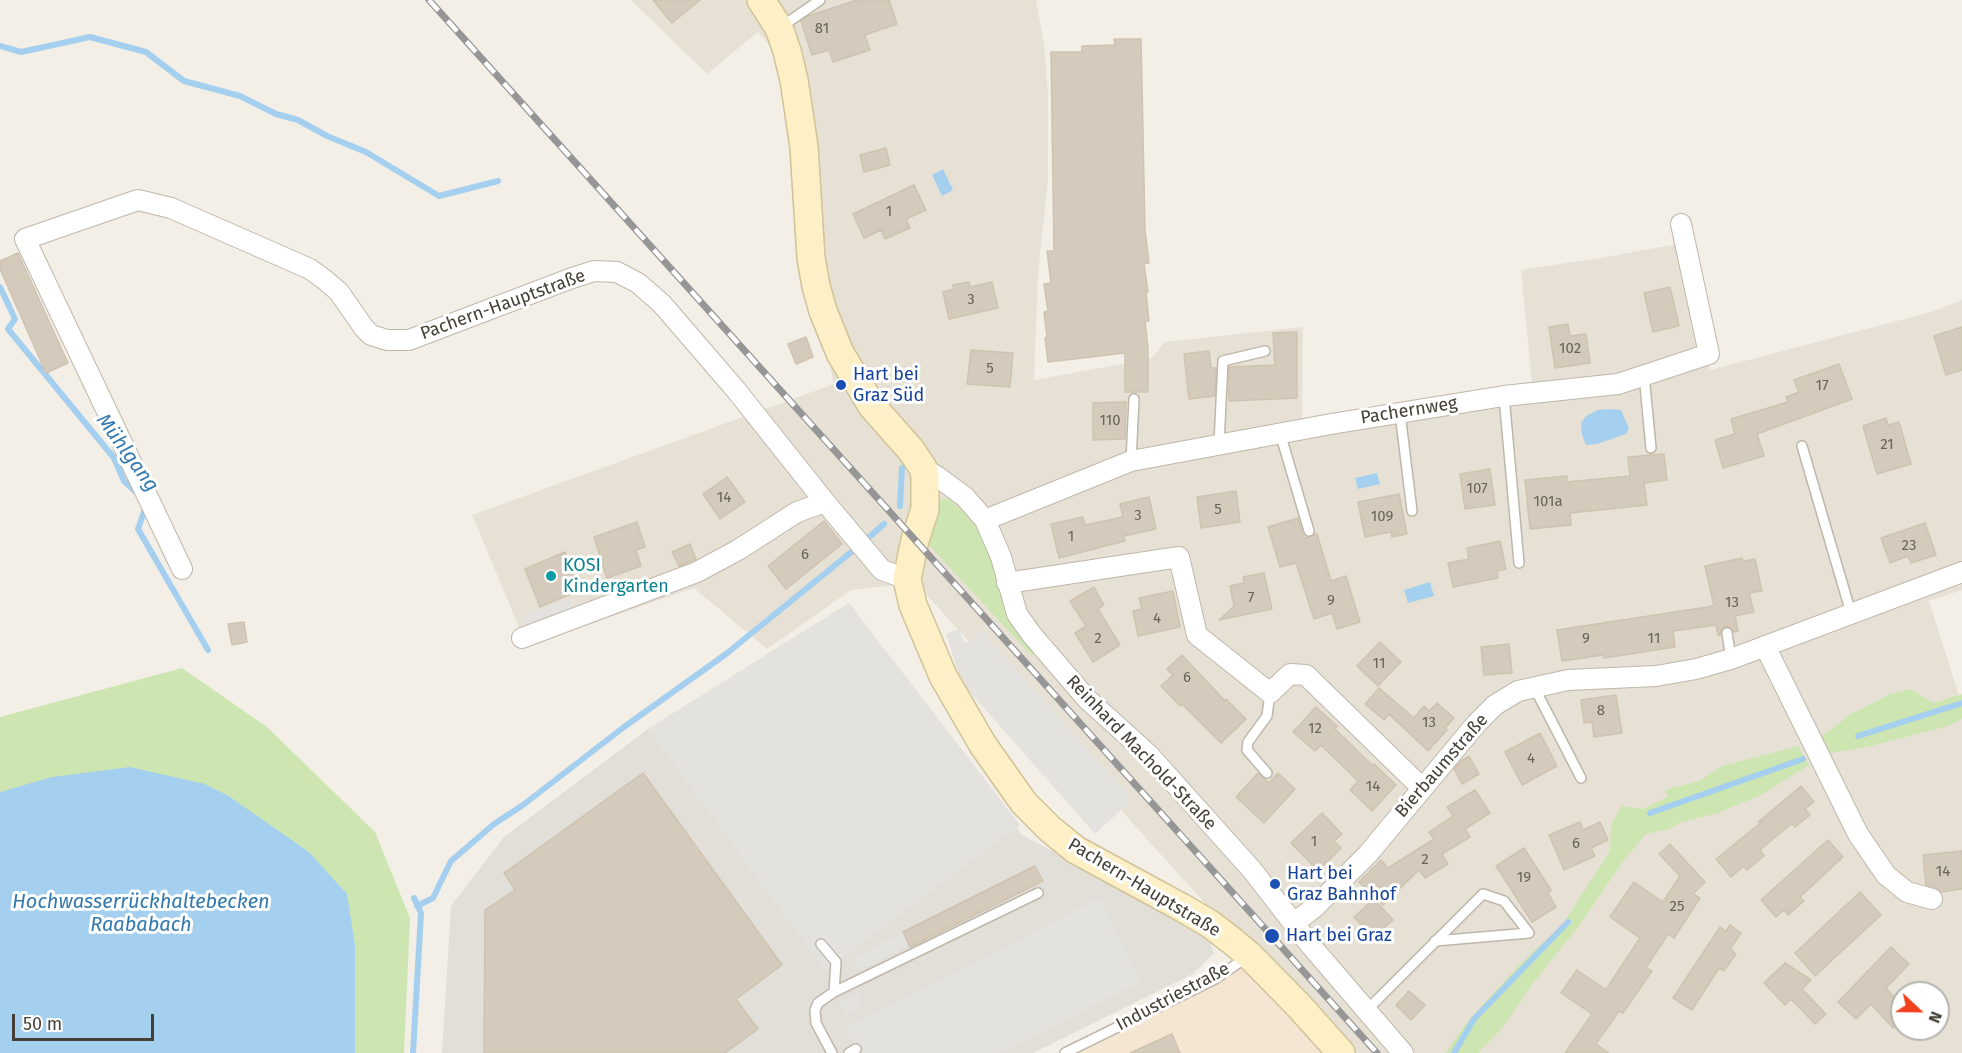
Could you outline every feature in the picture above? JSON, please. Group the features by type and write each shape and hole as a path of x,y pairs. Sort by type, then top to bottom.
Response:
{"main road":[{"path":"761,0 778,28 787,51 794,80 804,147 811,258 816,286 830,330 840,352 872,406 911,450 923,468"},
{"name":"Pachern-Hauptstraße","path":"923,468 926,487 925,509 915,540 907,579 912,605 943,676 983,745 1024,803 1050,829 1076,850 1210,924 1249,955 1341,1053"}],"street":[{"name":"Pachern-Hauptstraße","path":"182,569 25,239 138,200 171,208 310,269 339,292 371,335 387,340 409,340 594,271 617,272 638,284 676,319 882,570 907,579"},
{"name":"Pachernweg","path":"985,520 1131,461 1280,433 1504,396 1618,384 1709,354 1681,224"},
{"name":"Reinhard Machold-Straße","path":"923,468 964,497 985,520 1001,557 1017,614 1050,656 1087,699 1149,755 1252,870 1403,1053"},
{"path":"522,638 697,572 738,550 796,512 825,502"},
{"path":"1007,584 1179,557 1197,635 1270,693 1290,674 1306,675 1422,788"},
{"name":"Bierbaumstraße","path":"1294,923 1315,907 1368,854 1476,724 1495,705 1518,691 1568,680 1656,676 1696,669 1731,659 1962,572"},
{"path":"1766,646 1858,834 1886,875 1907,892 1932,899"}],"lane":[{"path":"778,28 820,0"},
{"path":"1219,444 1223,361 1265,351"},
{"path":"1644,375 1651,448"},
{"path":"1504,396 1519,563"},
{"path":"1131,461 1134,399"},
{"path":"1400,413 1412,511"},
{"path":"1280,433 1309,531"},
{"path":"1802,446 1851,613"},
{"path":"1727,633 1731,659"},
{"path":"1534,687 1581,778"},
{"path":"1267,773 1247,750 1248,742 1267,716 1270,693"},
{"path":"832,1053 816,1023 814,1010 818,1003 834,992 1038,893"},
{"path":"1367,1011 1435,941 1482,894 1504,901 1529,933 1435,941"},
{"path":"821,944 836,962 834,992"},
{"name":"Industriestraße","path":"1065,1053 1215,979 1249,955"}],"shaded area":[{"path":"631,0 1036,0 1044,45 1048,94 1048,180 1038,274 1034,380 1150,359 1165,342 1303,327 1302,419 1532,383 1521,270 1677,244 1710,370 1931,312 1962,300 1962,590 1929,601 1962,705 1962,1053 1340,1053 916,583 851,590 767,649 694,588 527,646 472,515 834,384 796,217 779,57 758,32 707,74"},
{"path":"568,599 574,614 529,631 523,616"},
{"path":"849,603 1022,835 1206,932 1214,953 1193,974 1033,1053 442,1053 451,906 504,837 648,729"},
{"path":"849,603 1020,825 825,971 648,729"},
{"path":"959,629 964,643 969,642 981,630 1132,800 1095,834 962,683 946,634"},
{"path":"1100,898 1142,981 1000,1053 858,1053 845,1027"},
{"path":"903,932 909,945 859,970 853,958"},
{"path":"1249,955 1339,1053 1060,1053"},
{"path":"857,994 863,1006 846,1016 839,1003"}],"green space":[{"path":"948,498 978,525 990,555 1004,605 1035,652 1031,655 928,544 935,505 940,500"},
{"name":"Hochwasserrückhaltebecken Raababach","path":"182,668 267,727 375,832 410,918 404,1053 0,1053 0,717"},
{"path":"1910,689 1933,703 1962,694 1962,719 1948,726 1867,747 1830,753 1821,737 1851,714 1890,694"},
{"path":"1798,746 1809,765 1761,795 1718,813 1646,834 1624,860 1578,927 1534,982 1502,1028 1478,1053 1445,1053 1468,1021 1519,965 1563,924 1610,851 1611,825 1622,806 1642,809 1668,797 1665,790 1701,780 1722,766"}],"water":[{"path":"943,169 953,190 942,196 932,175"},
{"path":"1598,410 1621,410 1629,428 1626,434 1597,444 1586,445 1581,423 1586,416"},
{"path":"1377,473 1380,484 1358,489 1355,478"},
{"path":"1430,582 1434,596 1408,603 1404,590"},
{"name":"Hochwasserrückhaltebecken Raababach","path":"130,767 205,784 227,795 309,852 347,894 355,945 355,1053 0,1053 0,792 52,777"}],"building":[{"path":"653,0 700,0 672,23"},
{"path":"857,0 889,0 897,24 865,35 870,50 833,62 829,50 812,55 801,21 808,16"},
{"path":"1114,39 1141,39 1145,230 1149,263 1144,264 1149,321 1145,321 1148,348 1148,392 1125,392 1125,353 1048,362 1045,338 1047,337 1044,312 1048,311 1044,284 1051,283 1047,251 1054,251 1051,52 1082,52 1082,46 1115,45"},
{"path":"886,148 890,165 864,172 860,155"},
{"path":"914,185 926,210 906,219 910,228 885,239 881,230 864,238 853,214"},
{"path":"18,253 68,363 46,373 0,269 0,261"},
{"path":"969,282 970,287 992,282 998,308 949,319 943,292 954,289 953,285"},
{"path":"1670,287 1679,326 1653,332 1644,293"},
{"path":"1568,324 1570,336 1586,334 1590,363 1555,368 1549,327"},
{"path":"1962,327 1962,370 1946,375 1934,336"},
{"path":"1297,332 1297,398 1229,401 1229,367 1275,365 1273,333"},
{"path":"806,337 813,357 796,364 788,344"},
{"path":"971,350 1013,353 1010,387 967,384"},
{"path":"1209,351 1211,368 1216,368 1215,396 1189,399 1184,354"},
{"path":"1839,364 1852,399 1757,434 1764,456 1723,468 1715,440 1735,434 1731,419 1788,402 1786,397 1799,392 1794,380"},
{"path":"1126,402 1125,439 1093,440 1093,403"},
{"path":"1886,418 1888,425 1899,422 1911,464 1877,474 1863,426"},
{"path":"1664,454 1667,480 1644,483 1647,505 1570,513 1571,525 1530,529 1525,480 1567,476 1567,482 1630,476 1628,457"},
{"path":"1490,469 1495,505 1465,509 1460,474"},
{"path":"727,477 745,502 720,519 703,494"},
{"path":"1236,491 1240,522 1201,528 1197,497"},
{"path":"1399,494 1407,534 1392,537 1391,532 1365,537 1358,502"},
{"path":"1149,497 1156,529 1124,536 1125,541 1059,558 1051,524 1083,517 1085,525 1123,517 1120,504"},
{"path":"1298,518 1304,538 1317,534 1331,581 1346,576 1360,622 1337,629 1332,613 1314,619 1296,563 1280,567 1268,527"},
{"path":"824,521 842,544 786,589 768,566"},
{"path":"637,522 645,547 636,550 641,566 607,578 594,537"},
{"path":"1925,523 1936,555 1911,563 1908,556 1890,563 1881,538"},
{"path":"1500,541 1506,569 1497,571 1498,578 1453,587 1448,563 1469,559 1467,548"},
{"path":"690,544 696,559 679,566 672,552"},
{"name":"KOSI Kindergarten","path":"565,552 578,582 570,586 573,593 540,607 525,569"},
{"path":"1742,558 1743,561 1755,559 1762,591 1749,593 1754,612 1735,616 1738,631 1734,632 1730,627 1725,626 1718,635 1716,625 1673,631 1675,647 1604,658 1603,655 1562,661 1557,630 1714,606 1705,566"},
{"path":"1264,573 1272,609 1219,620 1234,606 1230,586 1244,583 1243,577"},
{"path":"1094,587 1104,605 1098,609 1120,645 1093,662 1075,633 1086,626 1070,601"},
{"path":"1173,591 1180,627 1138,636 1133,611 1142,609 1139,598"},
{"path":"244,622 247,642 232,645 228,624"},
{"path":"1380,642 1401,662 1378,686 1357,666"},
{"path":"1509,644 1512,673 1484,675 1481,647"},
{"path":"1182,655 1225,701 1226,699 1246,719 1221,743 1161,686 1173,675 1167,669"},
{"path":"1379,688 1414,718 1424,706 1429,711 1437,703 1454,718 1445,728 1447,730 1428,751 1389,714 1384,720 1365,704"},
{"path":"1616,695 1622,733 1594,737 1592,722 1584,723 1581,700"},
{"path":"1316,707 1337,726 1335,729 1396,785 1372,811 1350,790 1358,781 1321,745 1315,751 1293,732"},
{"path":"1540,733 1557,766 1522,785 1505,752"},
{"path":"1469,756 1479,774 1462,784 1454,769"},
{"path":"643,773 782,965 736,999 758,1029 725,1053 484,1053 485,910 515,890 504,873"},
{"path":"1258,773 1269,783 1278,773 1295,789 1264,823 1236,797"},
{"path":"1801,786 1814,802 1805,809 1810,815 1795,827 1792,823 1760,850 1764,856 1747,870 1744,866 1731,877 1716,859"},
{"path":"1475,790 1490,813 1465,829 1470,837 1442,854 1448,864 1425,878 1419,870 1383,905 1359,882 1381,860 1388,868 1434,839 1429,832 1453,816 1447,807"},
{"path":"1322,813 1342,834 1334,841 1341,848 1318,871 1291,843"},
{"path":"1580,822 1583,830 1600,822 1608,840 1591,848 1595,856 1564,870 1549,835"},
{"path":"1828,840 1843,857 1800,897 1804,901 1788,915 1784,910 1776,917 1761,900"},
{"path":"1670,844 1705,882 1693,894 1700,898 1674,938 1668,934 1646,968 1652,971 1623,1013 1619,1011 1596,1044 1609,1053 1565,1053 1592,1014 1561,993 1577,970 1605,989 1607,988 1640,938 1610,917 1634,882 1663,902 1680,876 1659,854"},
{"path":"1524,848 1551,890 1548,893 1556,907 1532,922 1496,866"},
{"path":"1962,851 1962,889 1941,892 1926,885 1923,855"},
{"path":"1035,866 1043,881 910,947 903,932"},
{"path":"1860,892 1881,915 1815,976 1795,953"},
{"path":"1374,899 1393,920 1373,938 1354,917"},
{"path":"1730,925 1741,933 1730,949 1736,954 1724,971 1719,968 1692,1010 1673,998 1720,927 1726,931"},
{"path":"1891,947 1909,964 1893,981 1890,981 1886,988 1890,992 1890,1025 1871,1004 1856,1019 1838,1002"},
{"path":"1785,963 1811,980 1802,989 1826,1014 1815,1024 1791,999 1785,1005 1764,983"},
{"path":"1409,991 1425,1005 1411,1020 1396,1005"},
{"path":"1172,1034 1180,1053 1130,1053"}],"waterway":[{"path":"0,46 21,52 90,37 146,52 184,81 240,96 276,114 298,120 327,136 366,152 439,196 498,181"},
{"name":"Mühlgang","path":"0,287 15,319 8,329 114,458 124,481 138,494"},
{"path":"900,506 902,468"},
{"name":"Mühlgang","path":"146,506 138,529 208,650"},
{"path":"867,539 884,524"},
{"path":"417,906 433,898 451,861 494,824 523,805 624,727 726,654 855,549"},
{"path":"1858,736 1962,703"},
{"path":"1650,813 1803,759"},
{"path":"413,1053 421,913 414,898"},
{"path":"1454,1053 1474,1019 1568,922"}],"railway":[{"path":"429,0 1377,1053"}],"place":[{"name":"Hart bei Graz Süd","path":"841,385"},
{"name":"KOSI Kindergarten","path":"551,576"},
{"name":"Hart bei Graz Bahnhof","path":"1275,884"},
{"name":"Hart bei Graz","path":"1272,936"}]}
